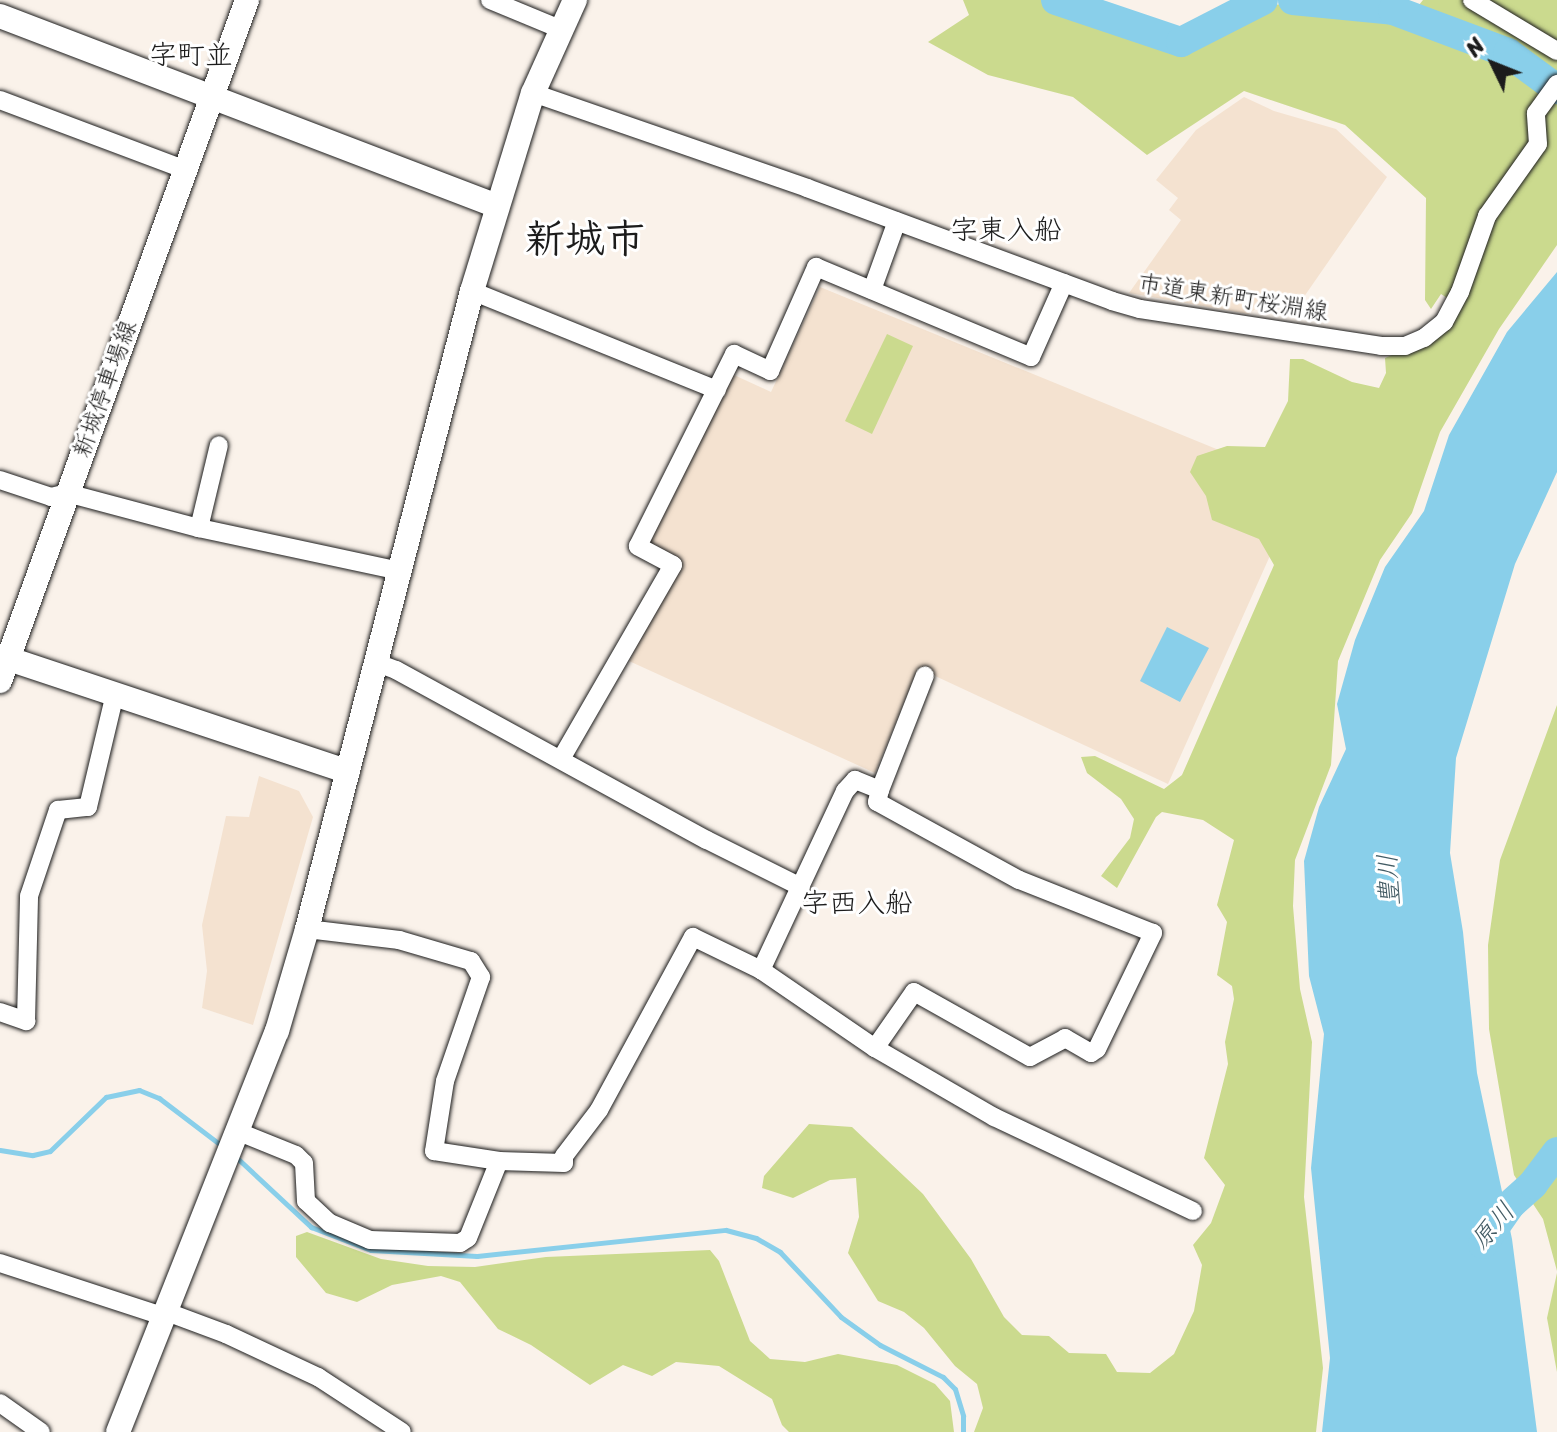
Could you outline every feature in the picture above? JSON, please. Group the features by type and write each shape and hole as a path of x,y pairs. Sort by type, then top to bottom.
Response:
{"street":[{"name":"新城停車場線","path":"6,651 247,0"},
{"path":"490,0 560,29"},
{"path":"118,1432 234,1146 277,1031 307,929 472,291 533,93 575,0"},
{"path":"1472,0 1557,51"},
{"path":"0,16 497,206"},
{"name":"市道東新町桜淵線","path":"533,93 1140,309 1381,346 1405,346 1424,338 1444,322 1460,292 1487,216 1538,144 1534,121 1553,89"},
{"path":"0,100 184,169"},
{"path":"872,290 897,221"},
{"path":"561,759 673,565 638,546 734,354 770,371 816,267 1031,357 1064,283"},
{"path":"472,291 717,390"},
{"path":"199,528 219,445"},
{"path":"0,480 51,497 67,493 199,528 400,571"},
{"path":"6,651 115,694 348,772"},
{"path":"377,663 396,670 801,887"},
{"path":"875,1048 914,992 1030,1057 1065,1038 1091,1053 1097,1049 1153,933 1019,880 877,802 925,675"},
{"path":"0,1012 26,1021 29,896 58,810 88,807 115,694"},
{"path":"761,970 845,791 855,780 880,790"},
{"path":"307,929 399,940 471,961 481,977 445,1081 434,1151 499,1161 564,1163 564,1156 599,1110 693,937 761,970 875,1048 994,1117 1193,1211"},
{"path":"234,1146 296,1155 304,1163 306,1201 330,1223 370,1240 460,1243 468,1238 499,1161"},
{"path":"0,1263 226,1334 318,1377 402,1432"},
{"path":"0,1403 41,1432"}],"shaded area":[{"path":"1244,97 1274,111 1336,129 1387,177 1299,304 1265,303 1248,314 1129,293 1181,220 1169,210 1178,198 1156,180 1196,130"},
{"path":"820,287 1302,484 1168,784 918,668 875,773 629,661 681,561 648,541 734,375 771,392"},
{"path":"259,776 299,791 313,817 253,1025 202,1008 207,971 202,925 226,816 249,817"}],"green space":[{"path":"963,0 1095,0 1187,31 1263,6 1328,0 1367,0 1415,10 1423,0 1557,0 1557,245 1499,329 1440,432 1412,513 1380,560 1338,661 1331,765 1295,860 1293,906 1300,989 1312,1042 1304,1197 1323,1368 1316,1432 974,1432 983,1408 977,1384 955,1366 924,1328 904,1312 878,1301 848,1253 859,1217 856,1178 830,1180 793,1198 762,1188 764,1176 809,1124 852,1127 923,1194 971,1259 1004,1317 1022,1335 1049,1336 1069,1353 1106,1354 1117,1372 1150,1373 1174,1354 1194,1311 1202,1265 1193,1245 1211,1223 1225,1185 1204,1158 1228,1064 1225,1042 1234,999 1232,986 1217,975 1227,922 1217,905 1234,840 1203,820 1162,812 1156,817 1117,888 1101,876 1130,838 1134,819 1121,799 1087,773 1081,757 1095,756 1164,789 1182,775 1274,565 1259,539 1212,520 1206,496 1190,472 1197,456 1227,446 1265,447 1288,401 1290,359 1303,359 1352,382 1379,388 1386,373 1385,358 1399,352 1458,305 1441,294 1431,309 1425,300 1426,198 1345,125 1244,91 1147,155 1073,97 988,75 928,42 969,15"},
{"path":"887,334 913,346 872,434 845,421"},
{"path":"1557,705 1557,1271 1543,1219 1514,1175 1489,1029 1488,945 1500,860"},
{"path":"307,1232 381,1259 428,1266 475,1267 546,1257 710,1250 719,1261 750,1341 770,1359 805,1362 838,1354 897,1365 935,1384 950,1401 954,1432 789,1432 782,1425 772,1399 719,1366 676,1362 652,1376 623,1365 590,1385 531,1345 498,1329 460,1282 441,1276 392,1285 357,1302 326,1293 296,1257 296,1236"},
{"path":"1557,1273 1557,1372 1547,1318"}],"water":[{"name":"豊川","path":"1557,272 1557,472 1515,564 1456,758 1450,853 1463,932 1477,1073 1512,1239 1537,1432 1322,1432 1330,1358 1311,1168 1324,1034 1309,976 1304,861 1319,807 1346,749 1337,704 1355,640 1385,567 1424,511 1449,435 1507,332"},
{"path":"1167,627 1209,648 1180,702 1140,681"}],"waterway":[{"path":"1056,0 1181,42 1263,0"},
{"path":"1293,0 1393,10 1508,53 1557,89"},
{"path":"0,1150 33,1155 50,1151 106,1097 139,1090 159,1098 222,1146"},
{"name":"原川","path":"1483,1244 1510,1205 1533,1184 1557,1152"},
{"path":"236,1157 311,1227 371,1250 477,1256 726,1230 756,1238 780,1252 841,1317 880,1345 943,1377 955,1389 963,1416 963,1432"}],"district":[{"name":"字町並","path":"191,55"},
{"name":"字東入船","path":"1006,230"},
{"name":"新城市","path":"585,239"},
{"name":"字西入船","path":"857,903"}]}
